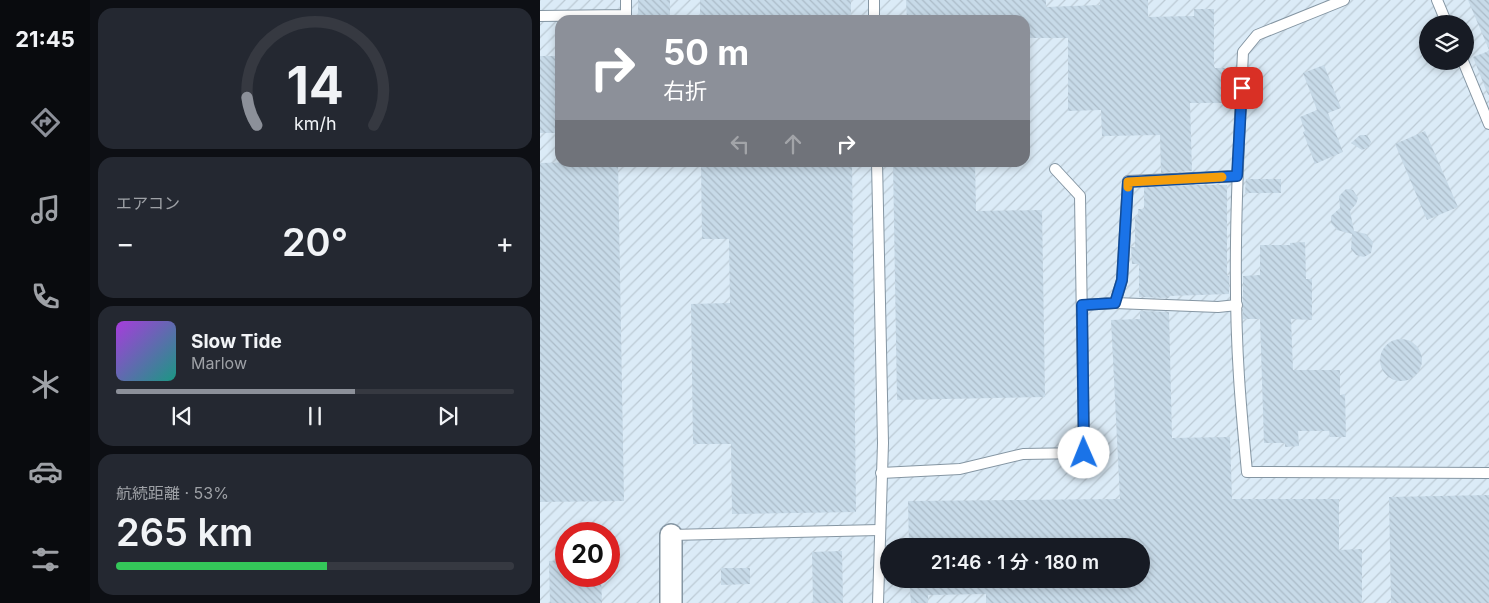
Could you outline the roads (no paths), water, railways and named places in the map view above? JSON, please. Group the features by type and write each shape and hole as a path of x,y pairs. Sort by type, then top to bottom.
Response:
{"street":[{"path":"671,535 671,603"}],"lane":[{"path":"626,0 626,15"},
{"path":"874,0 874,15"},
{"path":"1344,0 1257,35 1243,52 1237,176 1237,305 1239,377 1247,472 1489,474"},
{"path":"1437,0 1443,15"},
{"path":"540,16 555,16"},
{"path":"1467,70 1489,124"},
{"path":"877,167 883,443 878,603"},
{"path":"881,473 960,470 1023,454 1084,453 1080,196 1055,169"},
{"path":"1115,303 1122,280 1128,182 1237,176"},
{"path":"1082,305 1115,303 1218,307 1237,305"},
{"path":"671,535 879,530"}]}
